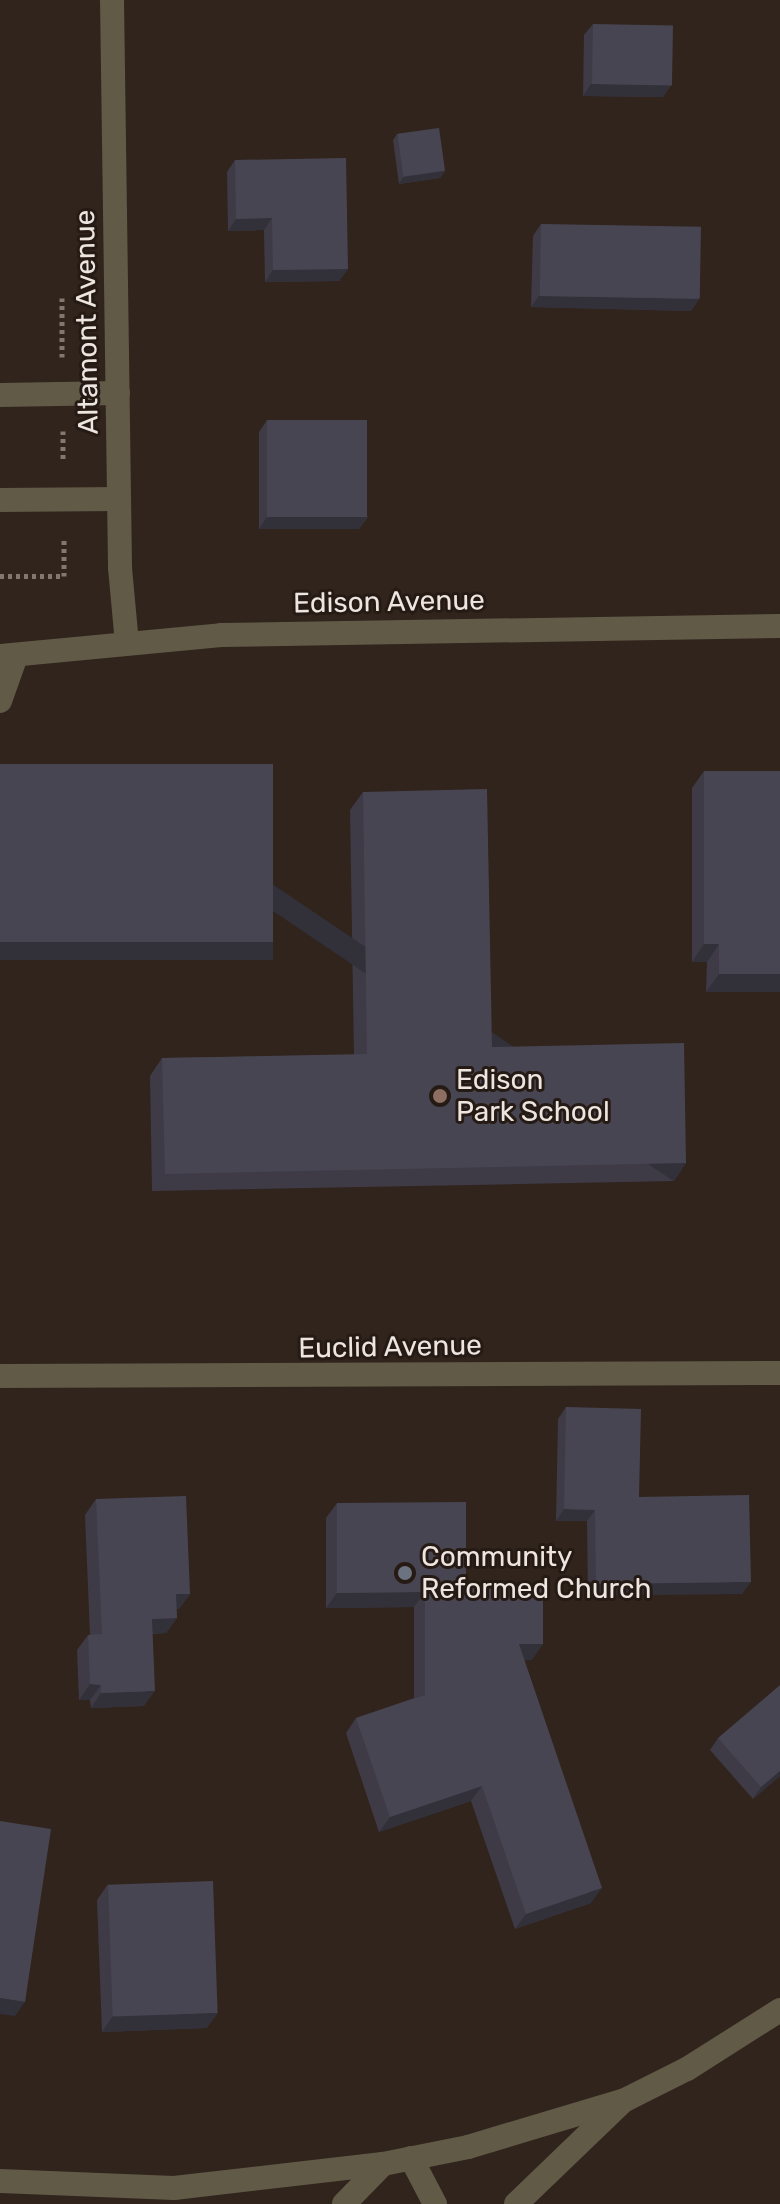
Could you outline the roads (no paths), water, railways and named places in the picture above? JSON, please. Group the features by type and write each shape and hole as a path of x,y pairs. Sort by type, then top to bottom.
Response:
{"street":[{"name":"Altamont Avenue","path":"112,0 119,499 127,643"},
{"path":"0,395 118,393"},
{"path":"0,500 119,499"},
{"name":"Edison Avenue","path":"8,656 237,635 780,626"},
{"path":"0,701 8,656"},
{"name":"Euclid Avenue","path":"0,1376 780,1373"},
{"path":"0,2181 174,2188 383,2164 468,2147 625,2100 687,2069 780,2010"},
{"path":"516,2204 625,2100"},
{"path":"411,2158 435,2204"},
{"path":"344,2204 383,2164"}],"place":[{"name":"Edison Park School","path":"440,1096"},
{"name":"Community Reformed Church","path":"405,1573"}]}
